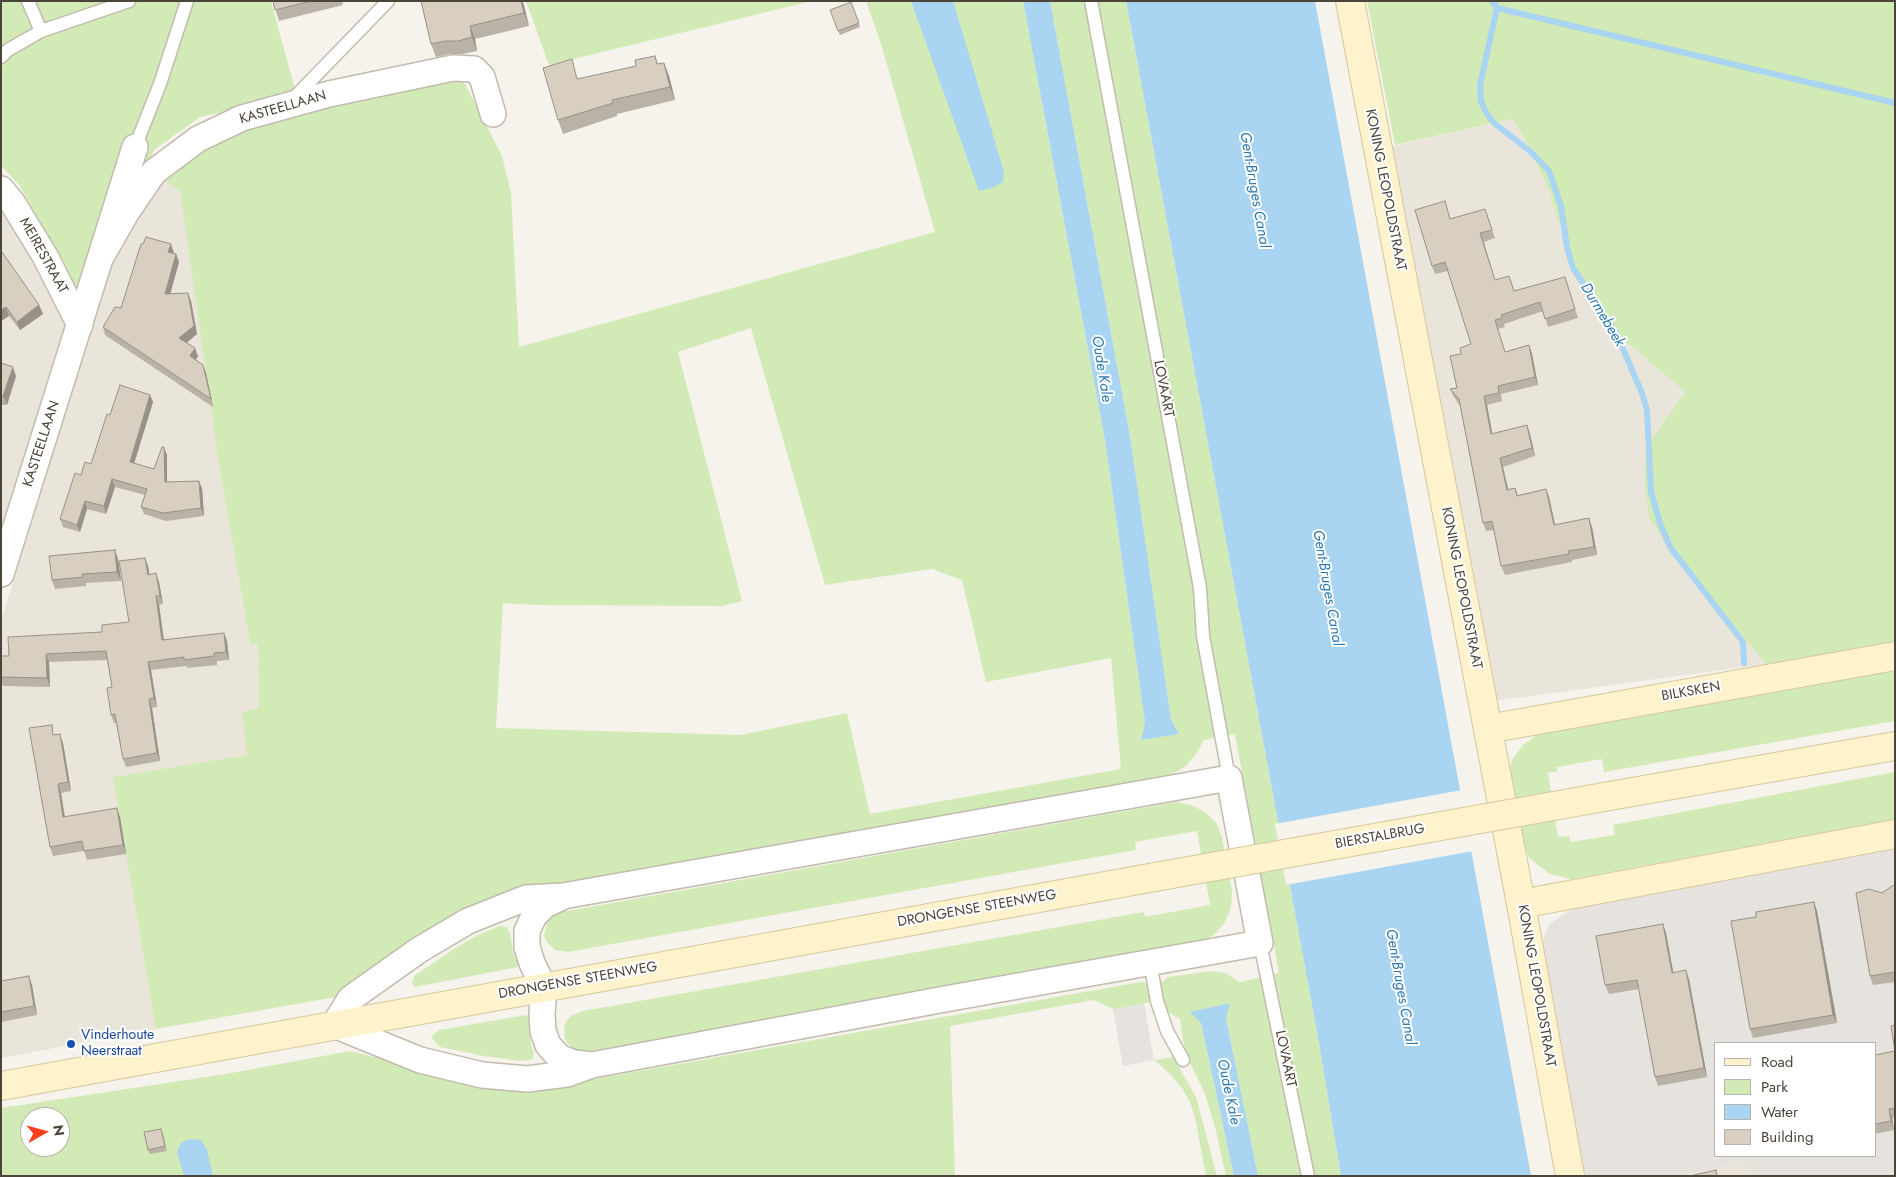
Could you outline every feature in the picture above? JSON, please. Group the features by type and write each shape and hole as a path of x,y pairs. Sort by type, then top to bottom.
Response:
{"street":[{"name":"KONING LEOPOLDSTRAAT","path":"1350,1 1521,904 1570,1176"},
{"name":"KASTEELLAAN","path":"101,257 126,213 154,172 198,139 242,118 329,94 453,68 474,69 482,77 494,114"},
{"name":"KASTEELLAAN","path":"1,574 135,147"},
{"name":"MEIRESTRAAT","path":"1,188 12,202 45,256 80,325"},
{"name":"BILKSKEN","path":"1488,728 1895,656"},
{"name":"BIERSTALBRUG","path":"1156,878 1895,746"},
{"path":"1229,778 1260,943 592,1065 567,1074 527,1079 482,1075 420,1060 334,1025 350,999 419,950 468,921 526,898 563,896 1229,778"},
{"path":"1521,904 1895,834"},
{"name":"DRONGENSE STEENWEG","path":"1,1086 1156,878"},
{"path":"563,896 546,905 534,916 527,931 527,948 544,987 542,1022 548,1045 559,1057 574,1064 592,1065"}],"lane":[{"path":"28,1 41,31"},
{"path":"1,57 8,50 41,31 129,1"},
{"path":"135,147 160,84 187,1"},
{"path":"286,106 388,1"},
{"name":"LOVAART","path":"1091,1 1200,588 1203,636 1229,778"},
{"name":"LOVAART","path":"1260,943 1308,1176"},
{"path":"1150,962 1159,1008 1167,1031 1183,1060"}],"shaded area":[{"path":"1512,119 1522,133 1550,193 1573,268 1616,333 1685,392 1645,448 1649,518 1678,558 1766,664 1480,703 1377,150"},
{"path":"145,171 180,189 218,458 250,644 258,643 259,708 242,712 248,755 114,777 156,1029 1,1058 1,621 101,298"},
{"path":"1,204 69,319 1,532"},
{"path":"1895,849 1895,1176 1750,1176 1746,1161 1680,1176 1581,1176 1543,955 1543,940 1549,925 1560,916 1574,909"},
{"path":"1144,1003 1154,1060 1123,1066 1113,1009"},
{"path":"1746,1161 1750,1176 1680,1176"}],"green space":[{"path":"1,1 271,1 297,97 200,117 154,150 101,298 76,287 20,186 1,165"},
{"path":"526,1 812,1 549,65"},
{"path":"866,1 1023,1 1105,440 1145,722 1141,739 1179,734 1171,719 1130,436 1050,1 1126,1 1318,1037 1341,1176 1258,1176 1226,1018 1229,1003 1191,1012 1201,1023 1234,1176 1226,1176 1215,1127 1204,1091 1185,1053 1180,1019 1164,1010 1160,989 1162,982 1168,977 1211,971 1225,973 1240,982 1279,973 1235,734 1204,740 1186,766 1173,774 527,891 453,921 336,997 156,1029 113,777 247,755 242,712 259,708 258,644 250,644 218,458 180,190 164,181 183,158 273,116 456,76 465,84 502,156 511,193 519,347 935,232 882,47","holes":["751,328 825,585 932,569 962,580 986,682 1111,658 1121,769 870,814 847,713 741,735 496,728 503,603 535,605 722,606 742,601 678,352"]},
{"path":"1367,1 1895,1 1895,642 1766,664 1678,558 1649,518 1645,485 1645,448 1685,392 1616,333 1573,268 1550,193 1522,133 1512,119 1395,145"},
{"path":"1895,670 1895,721 1604,772 1602,759 1557,767 1557,771 1548,773 1558,837 1569,836 1571,842 1615,835 1613,825 1895,772 1895,819 1571,879 1550,874 1529,858 1523,844 1508,778 1512,760 1523,745 1537,735 1563,727"},
{"path":"1176,802 1191,805 1205,812 1216,823 1222,837 1232,891 1231,907 1225,922 1215,934 1202,942 587,1052 574,1050 565,1040 564,1027 566,1021 571,1016 583,1011 1144,912 1145,917 1210,905 1197,831 1135,842 1136,850 568,952 555,950 546,941 544,935 547,922 556,913"},
{"path":"500,926 507,927 510,933 518,967 415,987 412,983 414,976 454,949 478,935"},
{"path":"1141,982 1146,983 1149,987 1152,1002 1113,1009 1094,1000 950,1026 955,1176 1,1176 1,1108 226,1074 350,1051 461,1078 577,1082"},
{"path":"527,1015 534,1054 530,1060 520,1061 484,1056 440,1047 431,1037 439,1030"},
{"path":"1173,1057 1196,1097 1217,1176 1206,1176 1195,1117 1189,1100 1182,1088 1168,1072 1154,1060"}],"water":[{"path":"911,1 953,1 1004,172 1003,182 992,188 979,191"},
{"name":"Oude Kale","path":"1023,1 1050,1 1130,436 1171,719 1179,734 1141,740 1145,722 1105,440"},
{"name":"Gent-Bruges Canal","path":"1126,1 1315,1 1531,1176 1341,1176 1318,1037"},
{"name":"Oude Kale","path":"1230,1003 1226,1018 1258,1176 1234,1176 1201,1023 1190,1012"},
{"path":"189,1139 201,1140 207,1150 213,1176 184,1176 177,1152 181,1143"}],"pier":[{"path":"1462,790 1473,851 1286,885 1275,824"}],"building":[{"path":"273,1 311,1 275,10"},
{"path":"421,1 521,1 524,13 470,26 472,37 458,41 431,44"},
{"path":"851,2 859,23 838,31 830,10"},
{"path":"655,56 657,64 664,63 670,87 612,100 613,103 558,120 543,68 572,59 577,79 636,66 635,60"},
{"path":"1445,201 1450,219 1485,209 1492,230 1480,233 1495,280 1509,276 1514,291 1565,277 1575,309 1545,319 1540,302 1501,315 1502,318 1495,320 1505,352 1529,345 1535,377 1498,386 1499,393 1484,396 1491,434 1527,425 1532,448 1500,458 1507,490 1515,488 1517,496 1546,489 1554,525 1589,518 1594,547 1568,551 1569,554 1501,566 1492,521 1483,523 1459,399 1450,389 1457,388 1450,356 1461,354 1460,348 1471,344 1445,262 1432,266 1415,210"},
{"path":"146,237 171,244 168,252 176,254 165,294 188,293 194,326 179,338 195,348 190,356 203,365 211,399 103,327 115,307 121,308 141,244 143,244"},
{"path":"1,252 39,305 17,322 6,307 1,310"},
{"path":"1,363 13,367 3,396 1,396"},
{"path":"120,385 150,395 130,462 154,469 162,447 164,447 165,482 199,481 201,508 163,513 141,507 147,489 112,479 104,506 85,501 77,525 60,519 75,473 81,475 85,462 91,464 107,414 110,415"},
{"path":"115,550 117,572 82,574 83,577 52,580 49,556"},
{"path":"145,558 148,575 156,573 160,596 156,596 162,640 224,633 226,652 214,653 214,656 184,660 184,657 148,662 154,698 149,699 157,753 123,759 115,714 111,715 107,688 112,687 106,651 46,654 47,678 1,677 1,656 9,656 8,637 102,632 102,625 129,622 119,561"},
{"path":"52,725 53,735 60,734 68,782 58,784 63,817 117,808 123,845 84,851 82,841 50,847 29,728"},
{"path":"1895,885 1895,972 1870,976 1856,893 1869,889 1882,893"},
{"path":"1814,902 1833,1015 1750,1029 1731,921 1756,917 1756,912"},
{"path":"1663,924 1672,973 1686,970 1704,1068 1655,1077 1637,980 1605,985 1596,936"},
{"path":"29,976 34,1006 1,1012 1,981"},
{"path":"1895,1025 1895,1051 1891,1026"},
{"path":"1895,1051 1895,1108 1889,1109 1891,1121 1876,1124 1876,1055"},
{"path":"161,1129 165,1146 148,1150 144,1132"},
{"path":"1716,1170 1717,1176 1694,1175"}],"waterway":[{"name":"Durmebeek","path":"1492,1 1497,8 1480,85 1481,101 1494,123 1531,152 1549,171 1561,206 1567,247 1573,268 1616,333 1642,393 1647,410 1651,492 1660,523 1670,547 1743,642 1744,663"},
{"path":"1497,8 1895,103"}],"place":[{"name":"Vinderhoute Neerstraat","path":"71,1044"}]}
